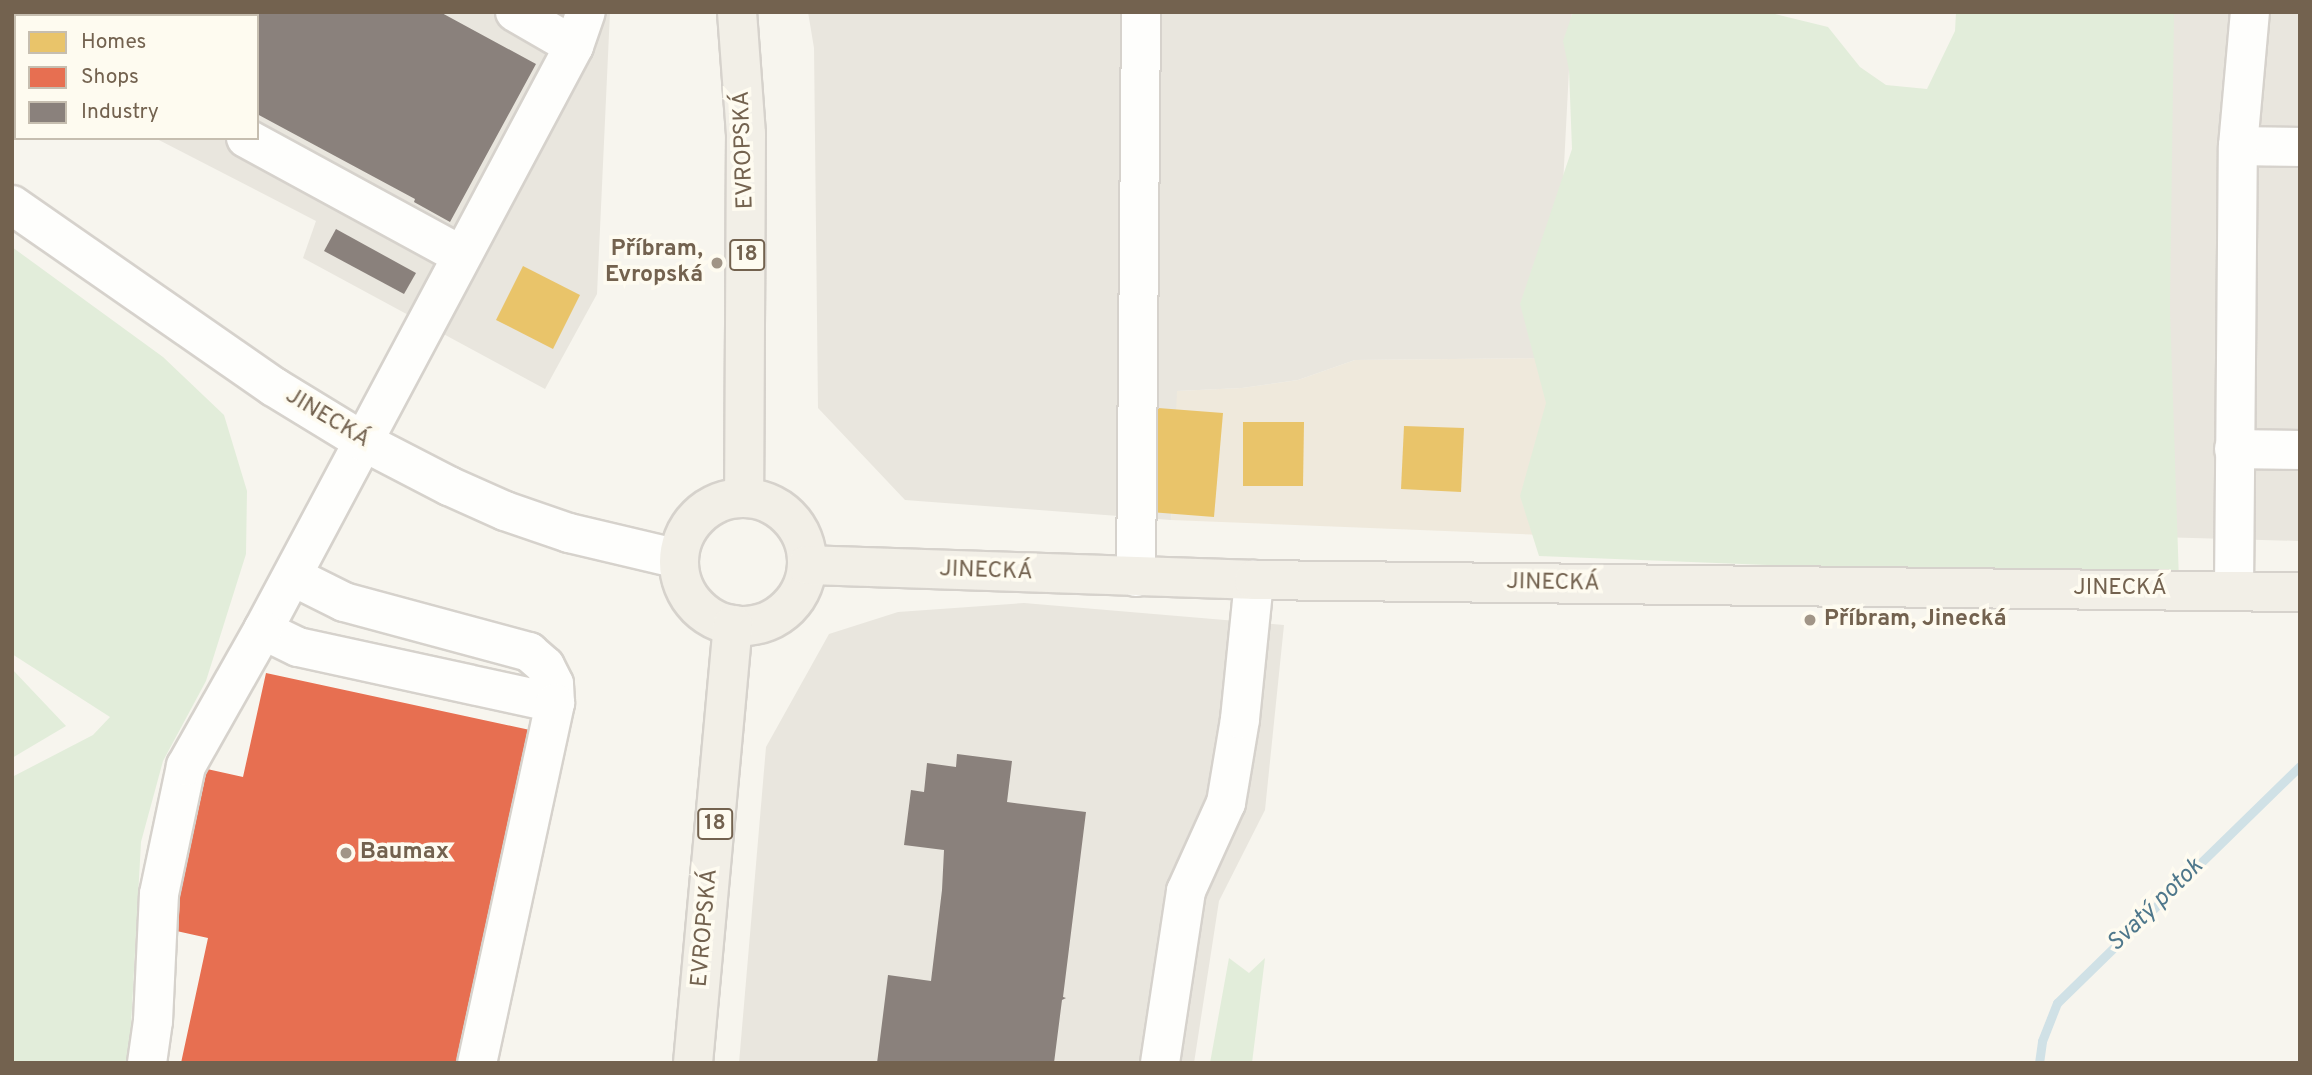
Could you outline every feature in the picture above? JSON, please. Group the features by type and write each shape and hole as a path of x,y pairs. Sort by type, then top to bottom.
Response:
{"main road":[{"name":"EVROPSKÁ","path":"737,12 746,134 744,497"},
{"path":"744,497 759,499 785,513 802,537 807,565 798,594 782,611 763,623 733,625 718,621 693,602 685,589 679,559 681,545 694,520 716,503 744,497"},
{"name":"JINECKÁ","path":"807,565 1254,580 2234,589 2300,592"},
{"name":"EVROPSKÁ","path":"693,1063 733,625"}],"street":[{"path":"147,1063 153,1021 159,894 186,766 294,577 580,29 515,12"},
{"path":"1136,577 1140,12"},
{"path":"2234,589 2238,146 2250,12"},
{"path":"250,140 461,255"},
{"path":"2238,146 2300,146"},
{"name":"JINECKÁ","path":"12,205 274,387 364,442 449,486 506,511 569,533 679,559"},
{"path":"2234,449 2300,450"},
{"path":"294,577 344,601 528,652 551,676 555,703 477,1063"},
{"path":"1160,1063 1186,891 1226,803 1241,719 1254,580"},
{"path":"263,630 298,647 555,703"}],"shaded area":[{"path":"12,12 610,12 597,294 545,389 303,258 316,221 159,140 259,140 259,14 14,14 12,65"},
{"path":"808,12 1572,12 1554,358 1355,360 1298,380 1242,388 1177,391 1171,520 905,500 818,408 814,48"},
{"path":"2159,12 2300,12 2300,541 2158,537"},
{"path":"1554,358 1544,535 1171,520 1176,391 1242,388 1298,380 1355,360"},
{"path":"1024,603 1284,625 1265,810 1219,901 1194,1063 739,1063 766,747 829,634 898,612"}],"green space":[{"path":"1573,12 1767,12 1828,27 1860,67 1886,85 1927,89 1955,31 1956,12 2174,12 2170,309 2179,581 1539,556 1520,496 1546,403 1520,304 1572,149 1569,70 1563,41"},
{"path":"12,247 163,357 224,415 247,491 246,554 206,681 163,761 141,842 129,1063 12,1063 12,777 93,735 110,717 12,654"},
{"path":"12,669 66,726 12,758"},
{"path":"1229,958 1249,973 1265,958 1252,1063 1210,1063"}],"building: Homes":[{"path":"523,266 580,295 553,349 496,320"},
{"path":"1158,408 1223,413 1214,517 1150,512"},
{"path":"1243,422 1304,422 1303,486 1243,486"},
{"path":"1404,426 1464,428 1461,492 1401,489"}],"building: Shops":[{"name":"Baumax","path":"266,673 530,730 458,1063 181,1063 208,938 172,930 207,769 243,777"}],"building: Industry":[{"path":"12,12 47,12 14,14 12,23"},
{"path":"440,12 536,64 450,222 414,202 415,199 259,115 259,14 114,14"},
{"path":"336,229 416,273 404,294 324,251"},
{"path":"957,754 1012,761 1007,802 1086,812 1063,997 1066,998 1062,1000 1054,1063 877,1063 888,975 931,981 944,850 904,845 911,790 924,792 927,763 956,767"}],"waterway":[{"name":"Svatý potok","path":"2039,1063 2042,1041 2057,1003 2300,766"}],"place":[{"name":"Příbram, Evropská","path":"717,263"},
{"name":"Příbram, Jinecká","path":"1810,620"},
{"name":"Baumax","path":"346,853"}]}
